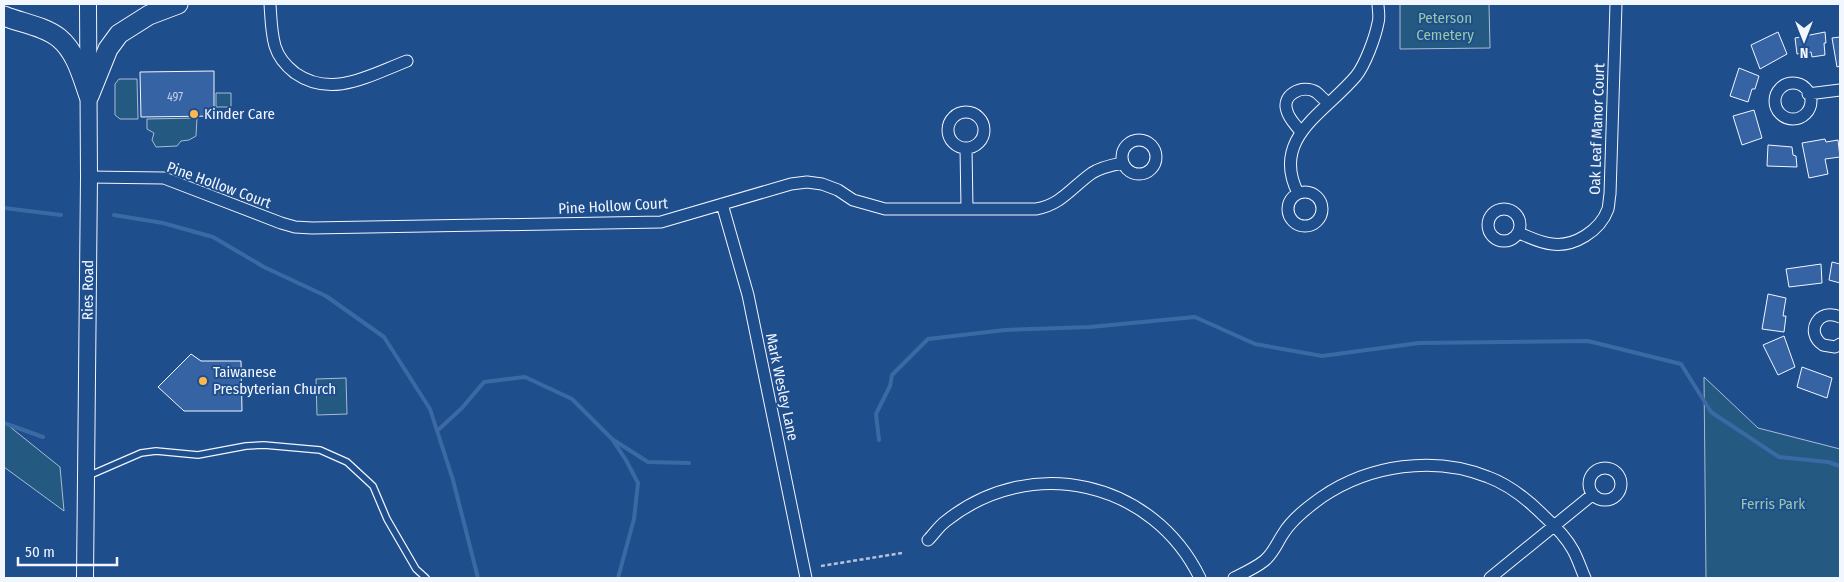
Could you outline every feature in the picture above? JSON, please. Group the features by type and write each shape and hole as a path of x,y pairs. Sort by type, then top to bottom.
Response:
{"main road":[{"path":"89,96 108,49 119,34 149,15 178,4"},
{"path":"4,16 39,28 58,37 80,68 89,96"}],"street":[{"name":"Ries Road","path":"85,578 89,177 88,4"},
{"path":"270,4 275,47 291,70 304,79 320,85 342,85 407,60"},
{"path":"1298,193 1291,175 1290,161 1294,146 1300,132 1356,76 1366,59 1379,22 1378,4"},
{"name":"Oak Leaf Manor Court","path":"1519,233 1553,244 1569,242 1584,237 1598,224 1608,210 1616,4"},
{"path":"1300,132 1287,114 1286,102 1289,96 1302,89 1310,90 1316,92 1328,103"},
{"path":"1808,94 1840,90"},
{"path":"966,148 967,208"},
{"name":"Pine Hollow Court","path":"89,177 164,178 281,224 312,228 661,222 791,184 807,182 822,184 838,190 853,200 885,209 1036,209 1048,207 1093,173 1122,163"},
{"name":"Mark Wesley Lane","path":"722,204 748,295 806,578"},
{"path":"1840,317 1835,315 1824,316 1818,320 1814,331 1815,336 1823,346 1835,347 1840,344"},
{"path":"1234,578 1265,560 1290,526 1307,508 1320,498 1352,479 1398,466 1448,467 1488,477 1509,487 1529,501 1554,525 1573,550 1585,578"},
{"path":"928,540 952,517 973,504 1004,491 1047,483 1074,484 1110,494 1157,520 1183,549 1200,578"},
{"path":"1490,578 1592,495"}],"lane":[{"path":"86,477 141,453 156,451 198,455 246,446 264,445 320,450 347,462 373,486 387,519 416,569 426,578"}],"path":[{"path":"821,566 902,553"}],"green space":[{"name":"Peterson Cemetery","path":"1400,4 1489,4 1490,48 1400,49"},
{"path":"119,79 137,79 138,119 120,119 115,115 115,84"},
{"path":"216,93 231,93 231,107 216,107"},
{"path":"197,118 196,136 189,140 181,141 177,146 156,147 152,140 154,133 147,129 147,119"},
{"name":"Ferris Park","path":"1704,377 1758,428 1840,449 1840,578 1706,578"},
{"path":"346,378 347,414 317,415 316,379"},
{"path":"4,422 60,467 64,511 4,467"}],"building":[{"path":"1778,32 1787,54 1760,69 1751,45"},
{"path":"1825,32 1825,55 1812,57 1811,52 1797,54 1795,38"},
{"path":"1840,37 1840,66 1837,67 1832,38"},
{"path":"1739,68 1759,76 1748,102 1730,96"},
{"name":"Kinder Care","path":"214,71 214,116 141,117 140,72"},
{"path":"1754,110 1762,138 1742,145 1733,116"},
{"path":"1825,139 1826,142 1838,140 1840,157 1825,159 1828,174 1809,178 1802,143"},
{"path":"1768,145 1792,147 1793,155 1796,156 1797,167 1767,166"},
{"path":"1832,262 1840,264 1840,283 1829,280"},
{"path":"1821,264 1822,283 1789,287 1786,269"},
{"path":"1768,294 1786,298 1783,316 1786,316 1784,332 1762,329"},
{"path":"1784,336 1795,367 1778,375 1763,345"},
{"name":"Taiwanese Presbyterian Church","path":"191,354 201,361 241,361 242,411 184,411 158,387"},
{"path":"1802,367 1832,378 1827,398 1797,387"}],"waterway":[{"path":"4,208 61,215"},
{"path":"114,215 163,223 213,237 264,267 326,296 384,337 430,409 453,480 478,578"},
{"path":"879,440 876,414 890,386 892,375 928,339 1005,330 1090,327 1195,317 1255,344 1322,356 1419,343 1588,341 1681,364 1711,412 1779,457 1828,462 1840,466"},
{"path":"437,431 462,408 484,382 525,377 572,399 612,439 648,462 689,463"},
{"path":"4,423 43,437"},
{"path":"614,442 638,483 634,519 618,578"}],"place":[{"name":"Kinder Care","path":"194,114"},
{"name":"Taiwanese Presbyterian Church","path":"203,381"}]}
